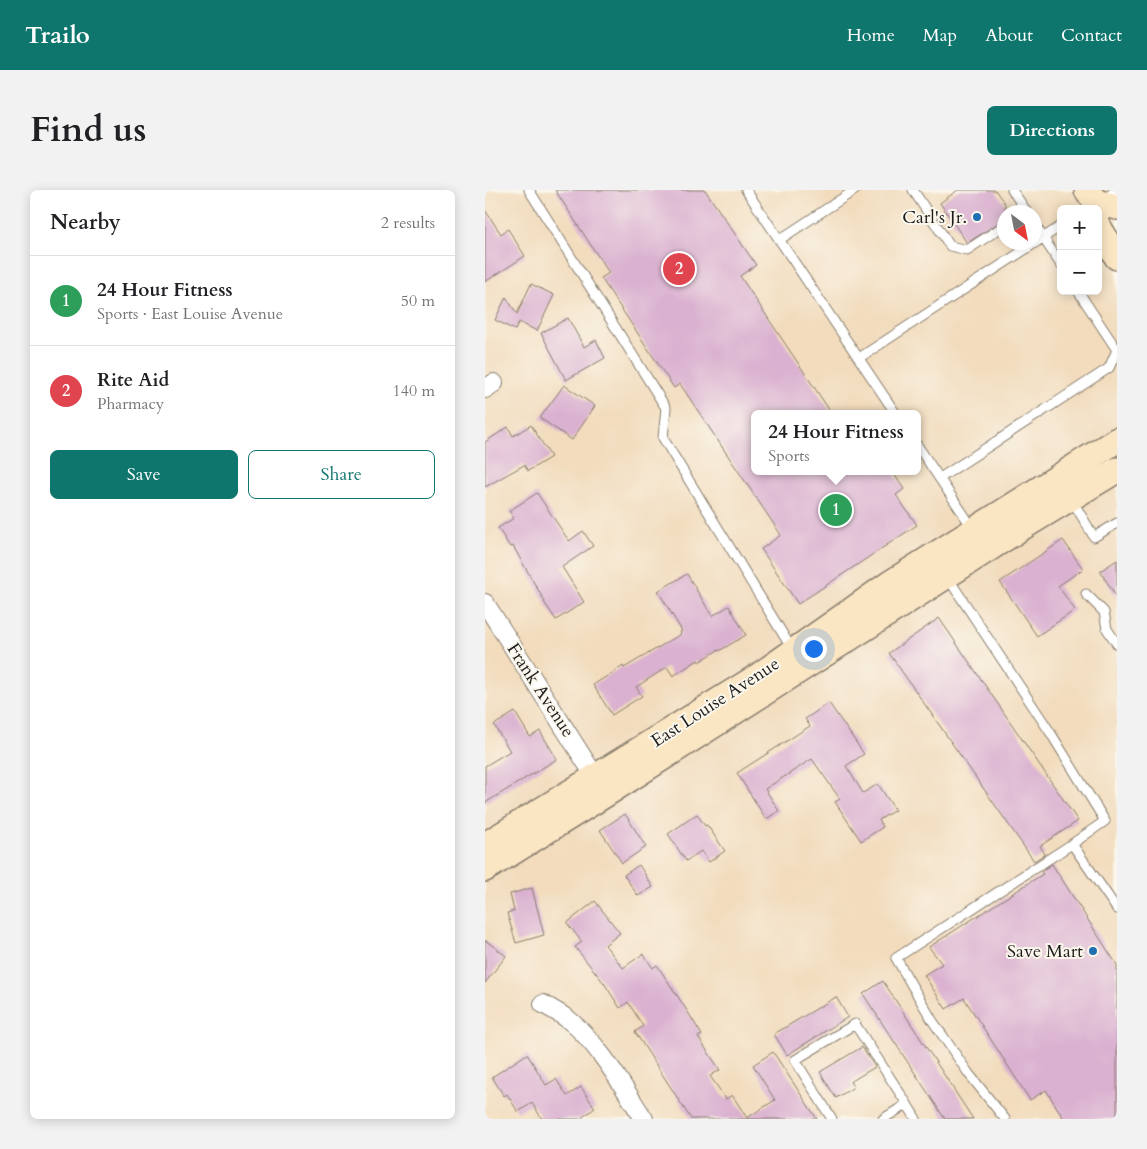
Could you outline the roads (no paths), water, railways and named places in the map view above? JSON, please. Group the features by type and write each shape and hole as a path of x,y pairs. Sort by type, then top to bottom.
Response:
{"street":[{"path":"1102,211 1117,257"},
{"name":"East Louise Avenue","path":"485,869 892,582 1117,440"},
{"name":"East Louise Avenue","path":"485,845 601,786 947,576 1117,470"},
{"name":"Frank Avenue","path":"485,603 601,786"},
{"path":"543,1004 569,1020 586,1036 612,1070 644,1119"}],"lane":[{"path":"529,190 666,408 663,438 794,651"},
{"path":"746,190 893,410"},
{"path":"779,240 855,190"},
{"path":"913,190 950,246 967,250 997,230"},
{"path":"1012,190 1021,205"},
{"path":"859,358 1057,228"},
{"path":"1043,237 1057,259"},
{"path":"940,478 1109,368 1117,350 1081,295"},
{"path":"921,451 975,530"},
{"path":"1071,498 1094,537 1117,523"},
{"path":"947,576 1050,732 1105,821 896,958 932,1020 969,1074 1005,1119"},
{"path":"1086,594 1104,612 1107,629 1117,644"},
{"path":"1072,844 1117,909"},
{"path":"832,1119 795,1060 855,1024 916,1119"},
{"path":"883,1119 907,1104"}],"place":[{"name":"Carl's Jr.","path":"977,217"},
{"name":"Rite Aid","path":"679,269"},
{"name":"24 Hour Fitness","path":"836,510"},
{"name":"Save Mart","path":"1093,951"}]}
